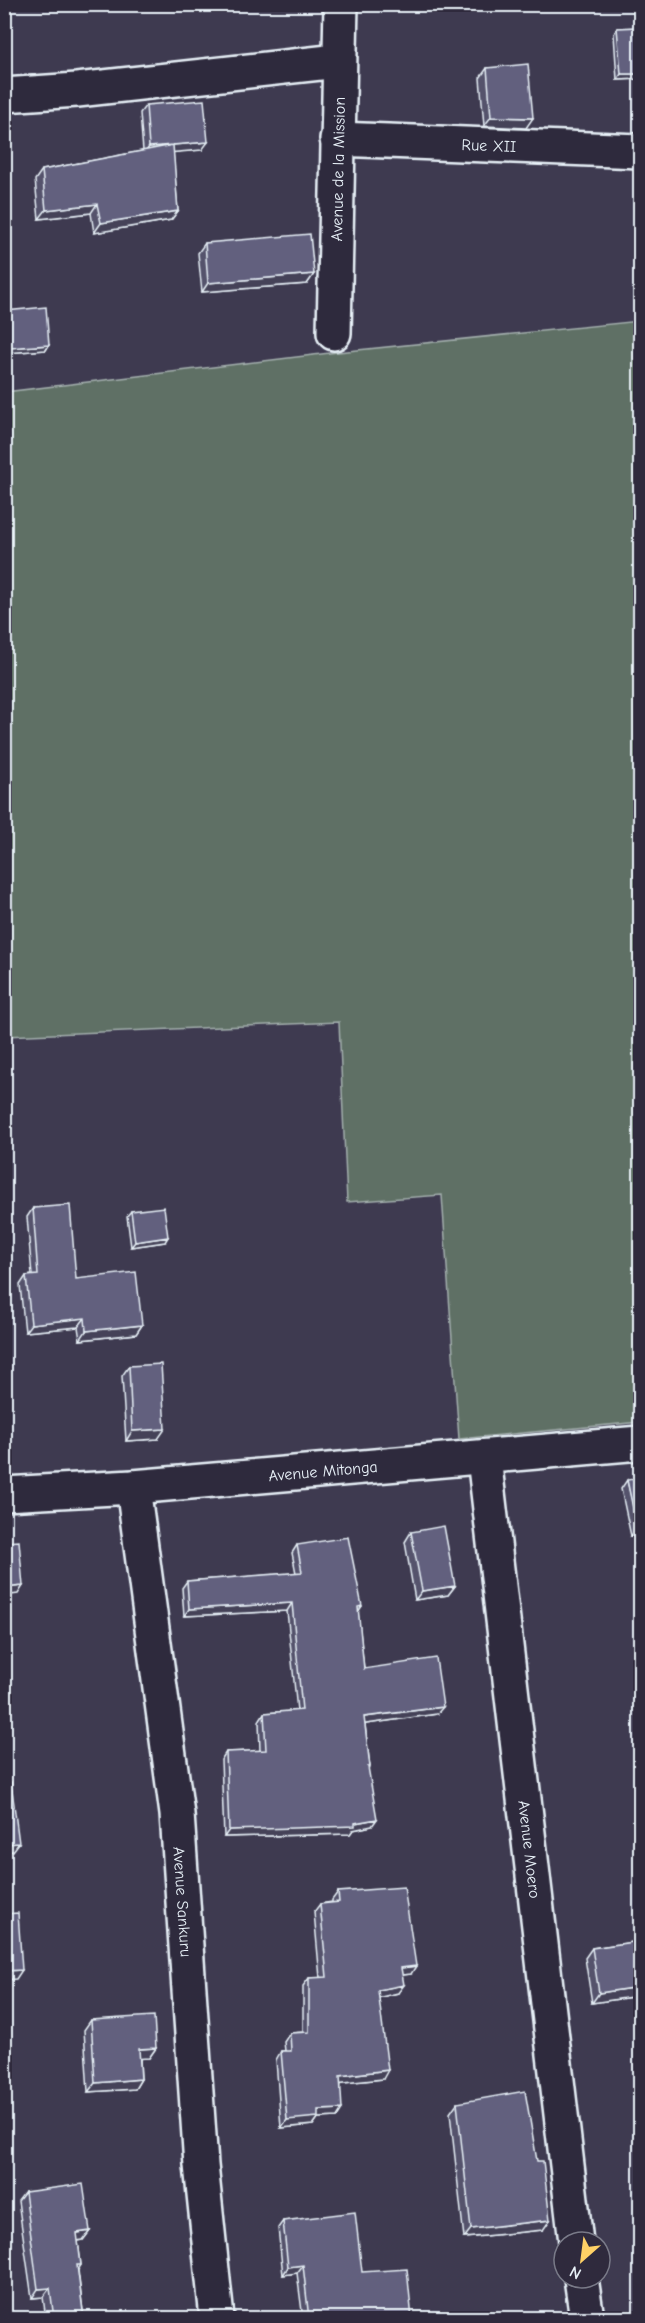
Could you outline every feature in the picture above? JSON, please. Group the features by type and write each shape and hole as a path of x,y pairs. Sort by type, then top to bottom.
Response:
{"street":[{"name":"Avenue de la Mission","path":"334,333 341,4"},
{"path":"4,95 77,90 338,61"},
{"name":"Rue XII","path":"337,139 640,151"},
{"name":"Avenue Mitonga","path":"4,1494 133,1487 640,1443"},
{"name":"Avenue Moero","path":"484,1458 575,2230"},
{"name":"Avenue Sankuru","path":"133,1487 177,1814 201,2165 217,2319"},
{"path":"583,2290 587,2319"}],"green space":[{"path":"640,321 640,1422 459,1439 442,1195 347,1202 339,1022 5,1036 5,392 338,352"}],"building":[{"path":"640,27 640,74 621,74 617,28"},
{"path":"528,64 533,118 491,117 487,68"},
{"path":"204,100 208,142 149,147 146,105"},
{"path":"173,145 178,211 101,223 97,204 46,210 42,170"},
{"path":"310,234 314,274 208,283 205,243"},
{"path":"46,307 49,345 8,348 5,311"},
{"path":"70,1205 76,1279 136,1272 142,1325 86,1331 85,1318 31,1324 26,1276 38,1275 33,1208"},
{"path":"164,1207 168,1237 135,1242 131,1211"},
{"path":"161,1364 165,1429 132,1431 129,1366"},
{"path":"640,1478 640,1526 637,1527 627,1480"},
{"path":"444,1526 455,1586 422,1591 411,1532"},
{"path":"348,1537 362,1606 358,1607 364,1669 436,1658 443,1707 364,1717 370,1767 368,1767 377,1819 355,1823 355,1826 229,1830 226,1752 266,1750 264,1713 302,1710 292,1603 189,1609 187,1581 302,1572 297,1545"},
{"path":"19,1541 23,1586 4,1588 4,1542"},
{"path":"11,1782 19,1843 4,1844 4,1783"},
{"path":"404,1887 416,1966 401,1968 404,1985 378,1990 388,2070 340,2076 342,2109 318,2110 318,2117 287,2120 281,2051 291,2051 290,2033 309,2032 309,1978 327,1977 320,1904 339,1902 338,1892"},
{"path":"18,1913 22,1970 4,1971 4,1914"},
{"path":"640,1941 639,1987 599,1993 592,1948"},
{"path":"154,2016 156,2048 139,2049 141,2079 95,2083 91,2020"},
{"path":"525,2091 537,2161 543,2161 550,2220 471,2229 457,2103"},
{"path":"83,2184 90,2231 77,2233 81,2265 77,2265 84,2319 54,2319 50,2288 38,2289 25,2192"},
{"path":"355,2212 362,2272 407,2269 412,2319 309,2319 303,2265 288,2267 283,2221"}]}
